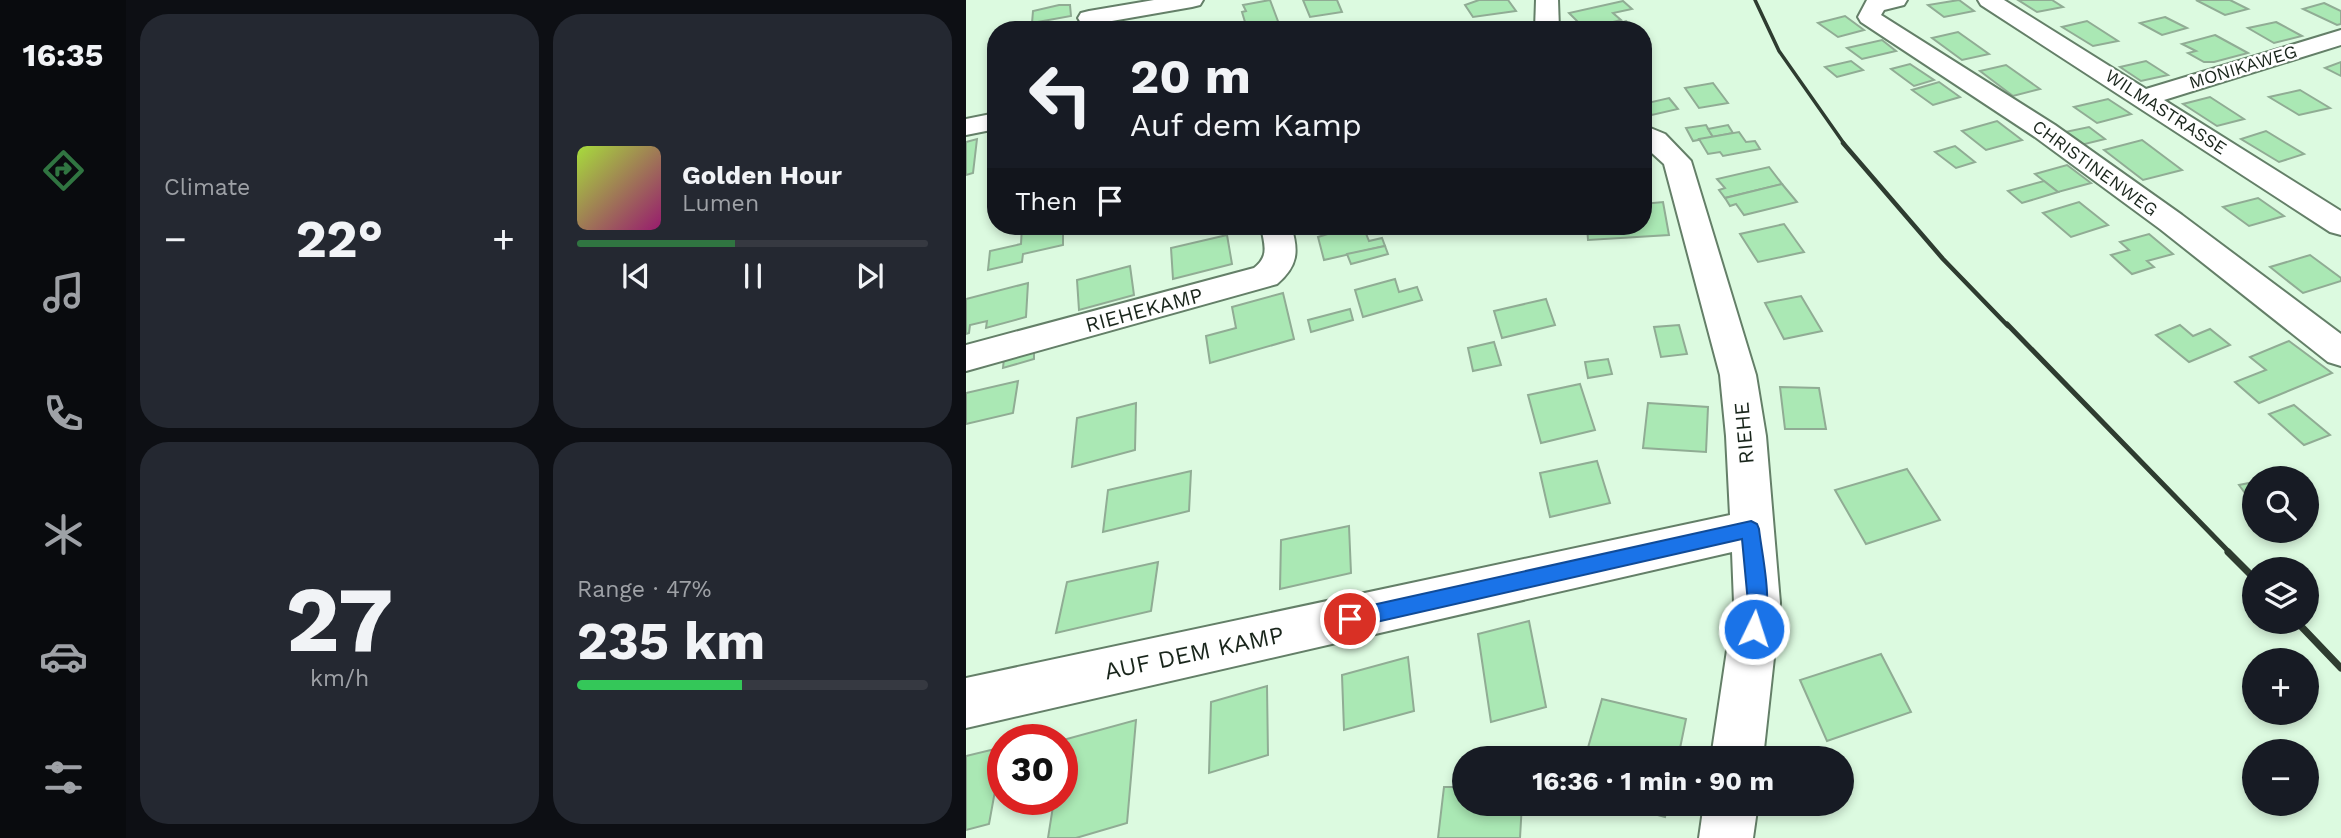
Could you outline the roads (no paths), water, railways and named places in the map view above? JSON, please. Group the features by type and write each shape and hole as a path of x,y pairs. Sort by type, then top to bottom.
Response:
{"street":[{"path":"1089,18 1192,0"},
{"path":"1547,0 1547,21"},
{"name":"CHRISTINENWEG","path":"1896,0 1875,5 1869,17 2045,131 2171,222 2341,353"},
{"name":"WILMASTRASSE","path":"1989,0 2341,225"},
{"name":"MONIKAWEG","path":"2145,98 2341,37"},
{"path":"966,127 987,123"},
{"name":"RIEHE","path":"1652,138 1677,160 1738,375 1746,436 1757,603 1739,746"},
{"name":"RIEHEKAMP","path":"966,358 1265,276 1276,268 1281,260 1277,235"},
{"name":"AUF DEM KAMP","path":"966,703 1751,529"},
{"path":"1726,838 1729,816"}],"railway":[{"path":"1755,0 1779,51 1845,145"},
{"path":"1843,143 1943,259 2008,326"},
{"path":"2007,324 2230,553"},
{"path":"2228,552 2242,566"},
{"path":"2308,634 2341,668"}]}
